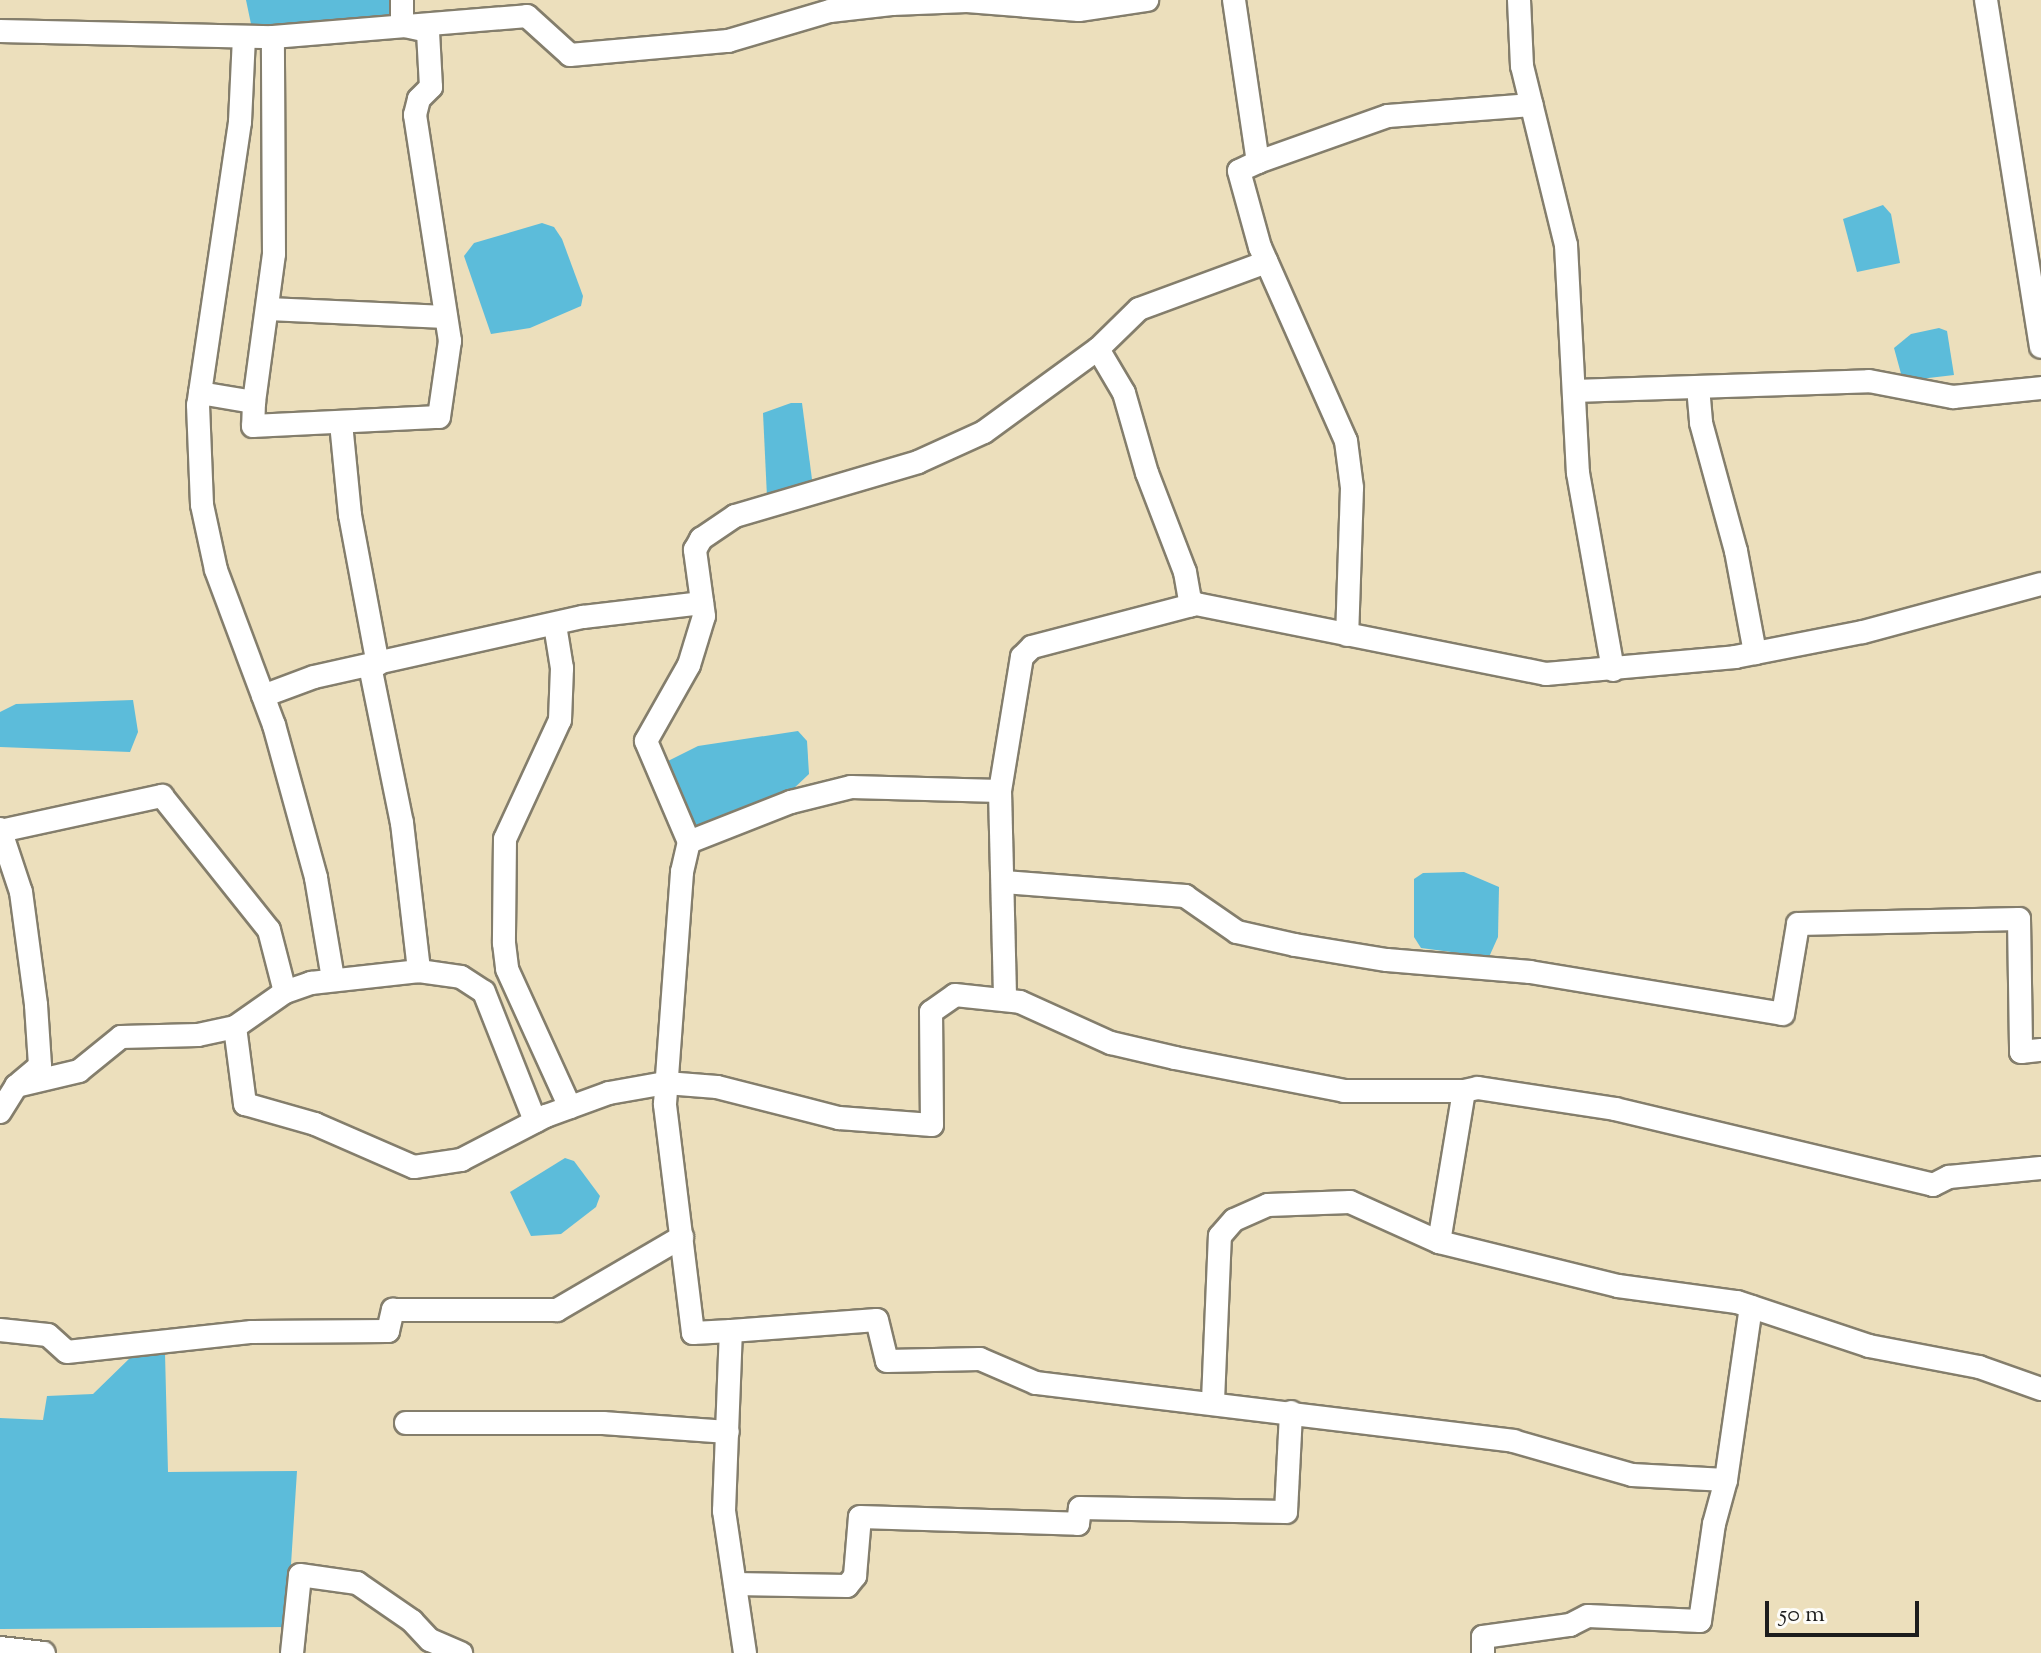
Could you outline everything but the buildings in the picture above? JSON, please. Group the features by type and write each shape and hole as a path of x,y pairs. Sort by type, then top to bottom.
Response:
{"street":[{"path":"396,23 402,0"},
{"path":"0,31 273,37 396,23 527,16 570,55 728,41 830,11 892,4 967,1 1079,10 1147,0"},
{"path":"1234,0 1258,162"},
{"path":"1519,0 1522,66 1566,245 1582,512 1613,670"},
{"path":"1986,0 2041,347"},
{"path":"273,37 274,254 253,426 439,417 450,341 415,115 419,99 431,87 428,31 396,23"},
{"path":"244,37 240,122 200,393 202,505 216,570 263,696 316,878 333,979"},
{"path":"1347,635 1352,488 1346,441 1267,262 1239,171 1388,116 1532,105"},
{"path":"1267,262 1152,302 1098,349 984,432 918,462 735,516 712,531 695,550 704,616 689,665 646,741 689,842 666,1083 693,1333 877,1320 887,1361 980,1359 1036,1383 1213,1401 1513,1441 1632,1475 1726,1480"},
{"path":"268,309 446,317"},
{"path":"1098,349 1124,393 1147,473 1185,572 1191,605"},
{"path":"1574,391 1869,381 1953,397 2041,388"},
{"path":"1698,387 1701,423 1736,551 1755,653"},
{"path":"200,393 254,402"},
{"path":"341,423 350,515 402,823 419,971"},
{"path":"1005,999 1004,882 998,865 1000,791 1022,657 1032,647 1191,605 1236,609 1347,635 1546,674 1613,670 1755,653 1863,632 2041,584"},
{"path":"263,696 314,677 555,625 702,603"},
{"path":"555,625 562,668 560,720 505,839 504,943 518,998 570,1107"},
{"path":"689,842 791,802 851,787 1000,791"},
{"path":"0,1112 16,1086 40,1066 21,892 0,830 162,796 269,930 285,992"},
{"path":"1004,882 1185,896 1237,932 1295,945 1387,960 1530,972 1783,1014 1798,924 2019,919 2021,1052 2041,1050"},
{"path":"16,1086 79,1071 121,1037 198,1035 235,1027 285,992 333,979 419,971 461,977 484,992 535,1121"},
{"path":"235,1027 245,1104 315,1124 414,1167 461,1160 535,1121 609,1093 666,1083 717,1087 839,1118 932,1125 931,1012 955,995 1005,999 1111,1043 1344,1091 1464,1091 1478,1088 1615,1109 1933,1185 1949,1177 2041,1168"},
{"path":"1439,1242 1464,1091"},
{"path":"1213,1401 1215,1275 1220,1236 1234,1220 1268,1205 1350,1202 1439,1242 1618,1286 1751,1307 1869,1346 1979,1367 2041,1389"},
{"path":"0,1330 48,1335 67,1352 252,1332 388,1331 393,1310 557,1310 682,1237"},
{"path":"1483,1653 1483,1637 1570,1625 1588,1616 1700,1621 1714,1524 1726,1480 1751,1307"},
{"path":"731,1331 724,1511 745,1653"},
{"path":"735,1584 847,1586 855,1576 860,1517 1078,1524 1080,1508 1286,1512 1291,1412"},
{"path":"406,1423 603,1423 728,1432"},
{"path":"292,1653 300,1575 357,1583 412,1621 430,1640 461,1653"},
{"path":"0,1648 44,1653"}],"water":[{"path":"246,0 396,0 392,16 261,26 251,24"},
{"path":"1883,205 1891,214 1900,263 1857,272 1843,219"},
{"path":"542,223 554,227 562,239 583,296 581,306 530,328 491,334 464,256 474,243"},
{"path":"1939,328 1947,331 1954,375 1903,381 1894,348 1911,334"},
{"path":"791,403 802,403 813,487 767,497 763,413"},
{"path":"133,700 138,732 130,752 0,747 0,712 16,704"},
{"path":"798,731 807,741 809,774 790,792 694,830 666,767 668,761 698,746"},
{"path":"1464,872 1499,887 1498,937 1489,957 1421,948 1414,937 1414,879 1423,873"},
{"path":"565,1158 574,1161 600,1196 596,1207 561,1234 531,1236 510,1192"},
{"path":"165,1353 168,1472 297,1471 287,1627 0,1629 0,1418 43,1420 47,1396 93,1394 132,1356"}]}
